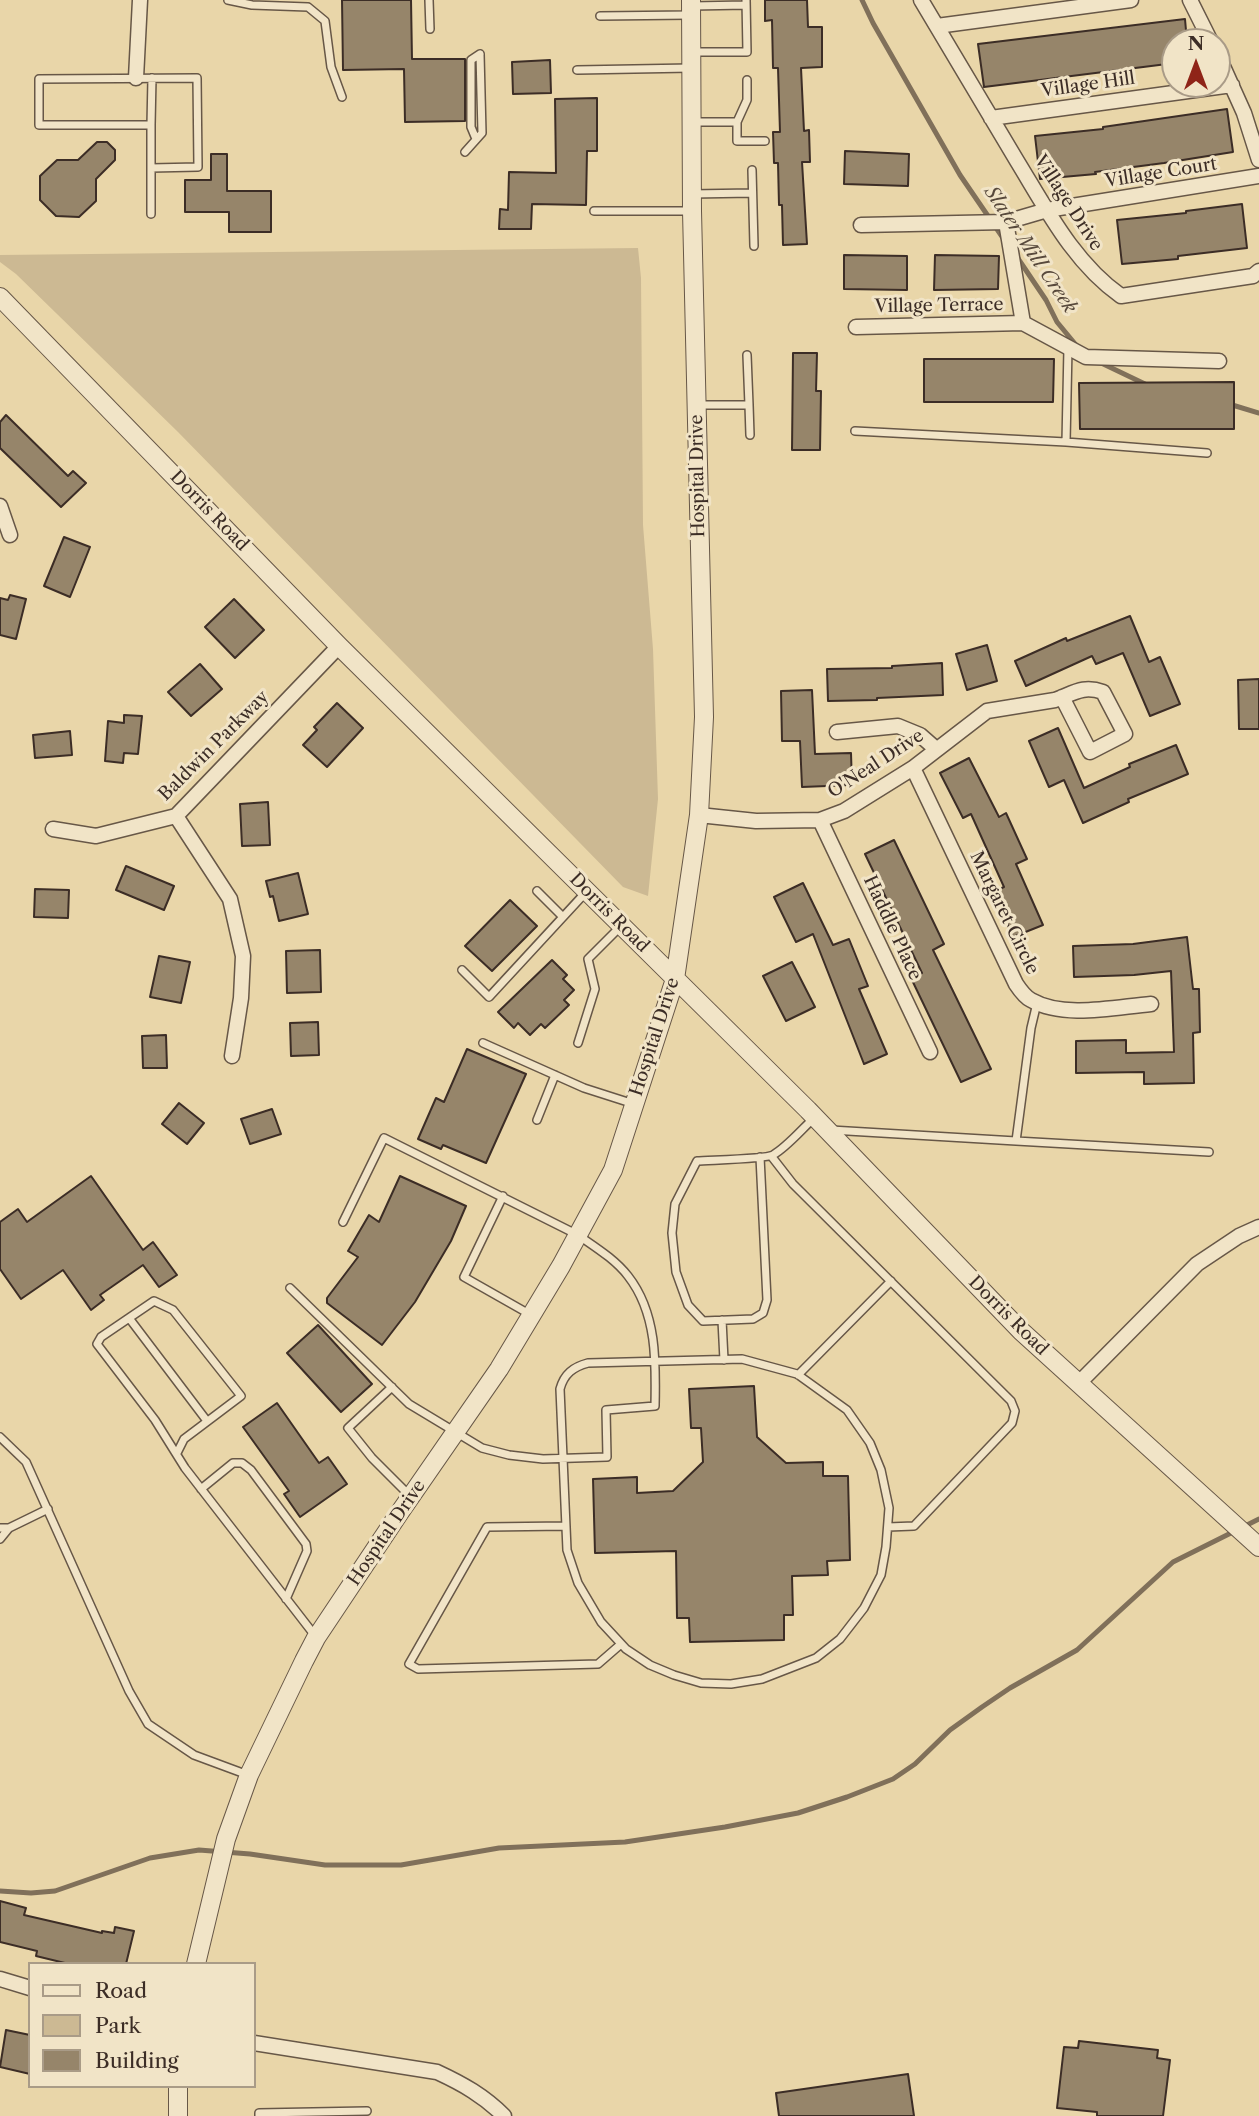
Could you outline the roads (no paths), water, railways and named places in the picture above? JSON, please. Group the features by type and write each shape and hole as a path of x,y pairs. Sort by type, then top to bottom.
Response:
{"street":[{"path":"140,0 144,78"},
{"name":"Village Drive","path":"921,0 1047,210 1085,265 1106,286 1121,296 1253,276 1259,271"},
{"path":"937,26 1130,0"},
{"path":"1190,0 1205,28"},
{"name":"Hospital Drive","path":"195,1962 226,1839 249,1775 316,1637 499,1369 578,1235 613,1170 675,979 699,815 704,717 692,202 691,7"},
{"path":"1232,85 1259,160"},
{"name":"Village Hill","path":"991,118 1232,85"},
{"name":"Village Court","path":"861,225 1006,222 1047,210 1259,176"},
{"name":"Village Terrace","path":"1006,222 1023,323"},
{"name":"Dorris Road","path":"0,296 339,646 821,1124 1021,1331 1259,1547"},
{"name":"Village Terrace","path":"856,327 1023,323 1086,358 1219,360"},
{"path":"0,506 10,535"},
{"name":"Baldwin Parkway","path":"53,829 96,836 176,816 339,646"},
{"name":"O'Neal Drive","path":"699,815 756,821 820,820 844,811 913,768 987,711 1062,697 1089,687 1103,692 1125,734 1090,752 1062,697"},
{"path":"836,732 898,726 920,735 936,749"},
{"name":"Margaret Circle","path":"913,768 1016,984 1029,999 1037,1003"},
{"path":"176,816 230,899 243,956 241,998 232,1056"},
{"name":"Haddle Place","path":"820,820 930,1052"},
{"path":"1037,1003 1053,1009 1075,1011 1151,1004"},
{"path":"1079,1383 1197,1264 1239,1236 1259,1227"},
{"path":"0,1979 28,1987"},
{"path":"256,2043 437,2073 462,2083 486,2098 504,2116"},
{"path":"178,2088 178,2116"}],"lane":[{"path":"228,0 252,5 308,7 326,21 331,67 342,97"},
{"path":"429,0 430,29"},
{"path":"578,70 747,52 746,3 600,16"},
{"path":"464,152 482,133 480,54 471,60 471,127 476,139"},
{"path":"144,78 151,125 151,214"},
{"path":"151,125 39,125 39,79 197,78 198,167 151,168"},
{"path":"747,80 747,100 737,122 737,141 765,141"},
{"path":"691,122 737,122"},
{"path":"752,170 754,246"},
{"path":"594,211 692,202 752,193"},
{"path":"1066,442 1068,347"},
{"path":"747,355 750,435"},
{"path":"696,405 749,405"},
{"path":"855,431 1066,442 1207,453"},
{"path":"537,891 563,917"},
{"path":"462,970 489,997 587,891"},
{"path":"578,1043 595,989 587,959 621,925"},
{"path":"1016,1141 1031,1028 1037,1003"},
{"path":"483,1043 584,1088 634,1104"},
{"path":"537,1120 555,1075"},
{"path":"760,1157 767,1300 764,1313 753,1319 703,1321 688,1305 676,1272 672,1233 675,1204 696,1161 760,1157 772,1157 821,1124 1016,1141 1209,1152"},
{"path":"290,1288 409,1404 482,1448 543,1459 607,1457 606,1410 655,1406 652,1331 643,1302 628,1275 606,1254 578,1235 384,1138 343,1222"},
{"path":"772,1157 793,1184 1011,1401 1015,1411 1012,1423 915,1526 888,1527"},
{"path":"503,1196 464,1277 531,1315"},
{"path":"799,1375 891,1281"},
{"path":"177,1453 184,1439 241,1396 173,1310 154,1301 101,1338 97,1344 155,1420 185,1468 316,1637"},
{"path":"129,1318 207,1421"},
{"path":"722,1320 724,1360"},
{"path":"742,1359 799,1375 847,1410 870,1443 881,1470 889,1508 881,1575 864,1608 840,1639 816,1658 762,1679 731,1684 701,1683 650,1665 626,1649 601,1622 578,1583 568,1550 560,1389 569,1372 578,1365 588,1363 724,1360 742,1359"},
{"path":"392,1387 348,1428 372,1458 410,1497"},
{"path":"0,1437 26,1461 129,1691 148,1724 194,1755 249,1775"},
{"path":"201,1489 233,1463 242,1463 250,1470 306,1544 307,1552 286,1599"},
{"path":"0,1539 9,1528 48,1509"},
{"path":"566,1526 487,1527 409,1664 418,1669 598,1664 621,1644"},
{"path":"0,1528 9,1528"},
{"path":"259,2116 259,2113 367,2111"}],"waterway":[{"name":"Slater Mill Creek","path":"862,0 960,175 1003,238"},
{"name":"Slater Mill Creek","path":"1017,257 1046,300 1057,322 1076,345"},
{"name":"Slater Mill Creek","path":"1097,361 1145,384"},
{"name":"Slater Mill Creek","path":"1229,404 1259,413"},
{"path":"0,1891 55,1891 150,1858 199,1850 325,1865 401,1865 499,1848 625,1842 798,1813 893,1779 915,1764 950,1730 982,1707 1077,1650 1173,1562 1259,1519"}]}
